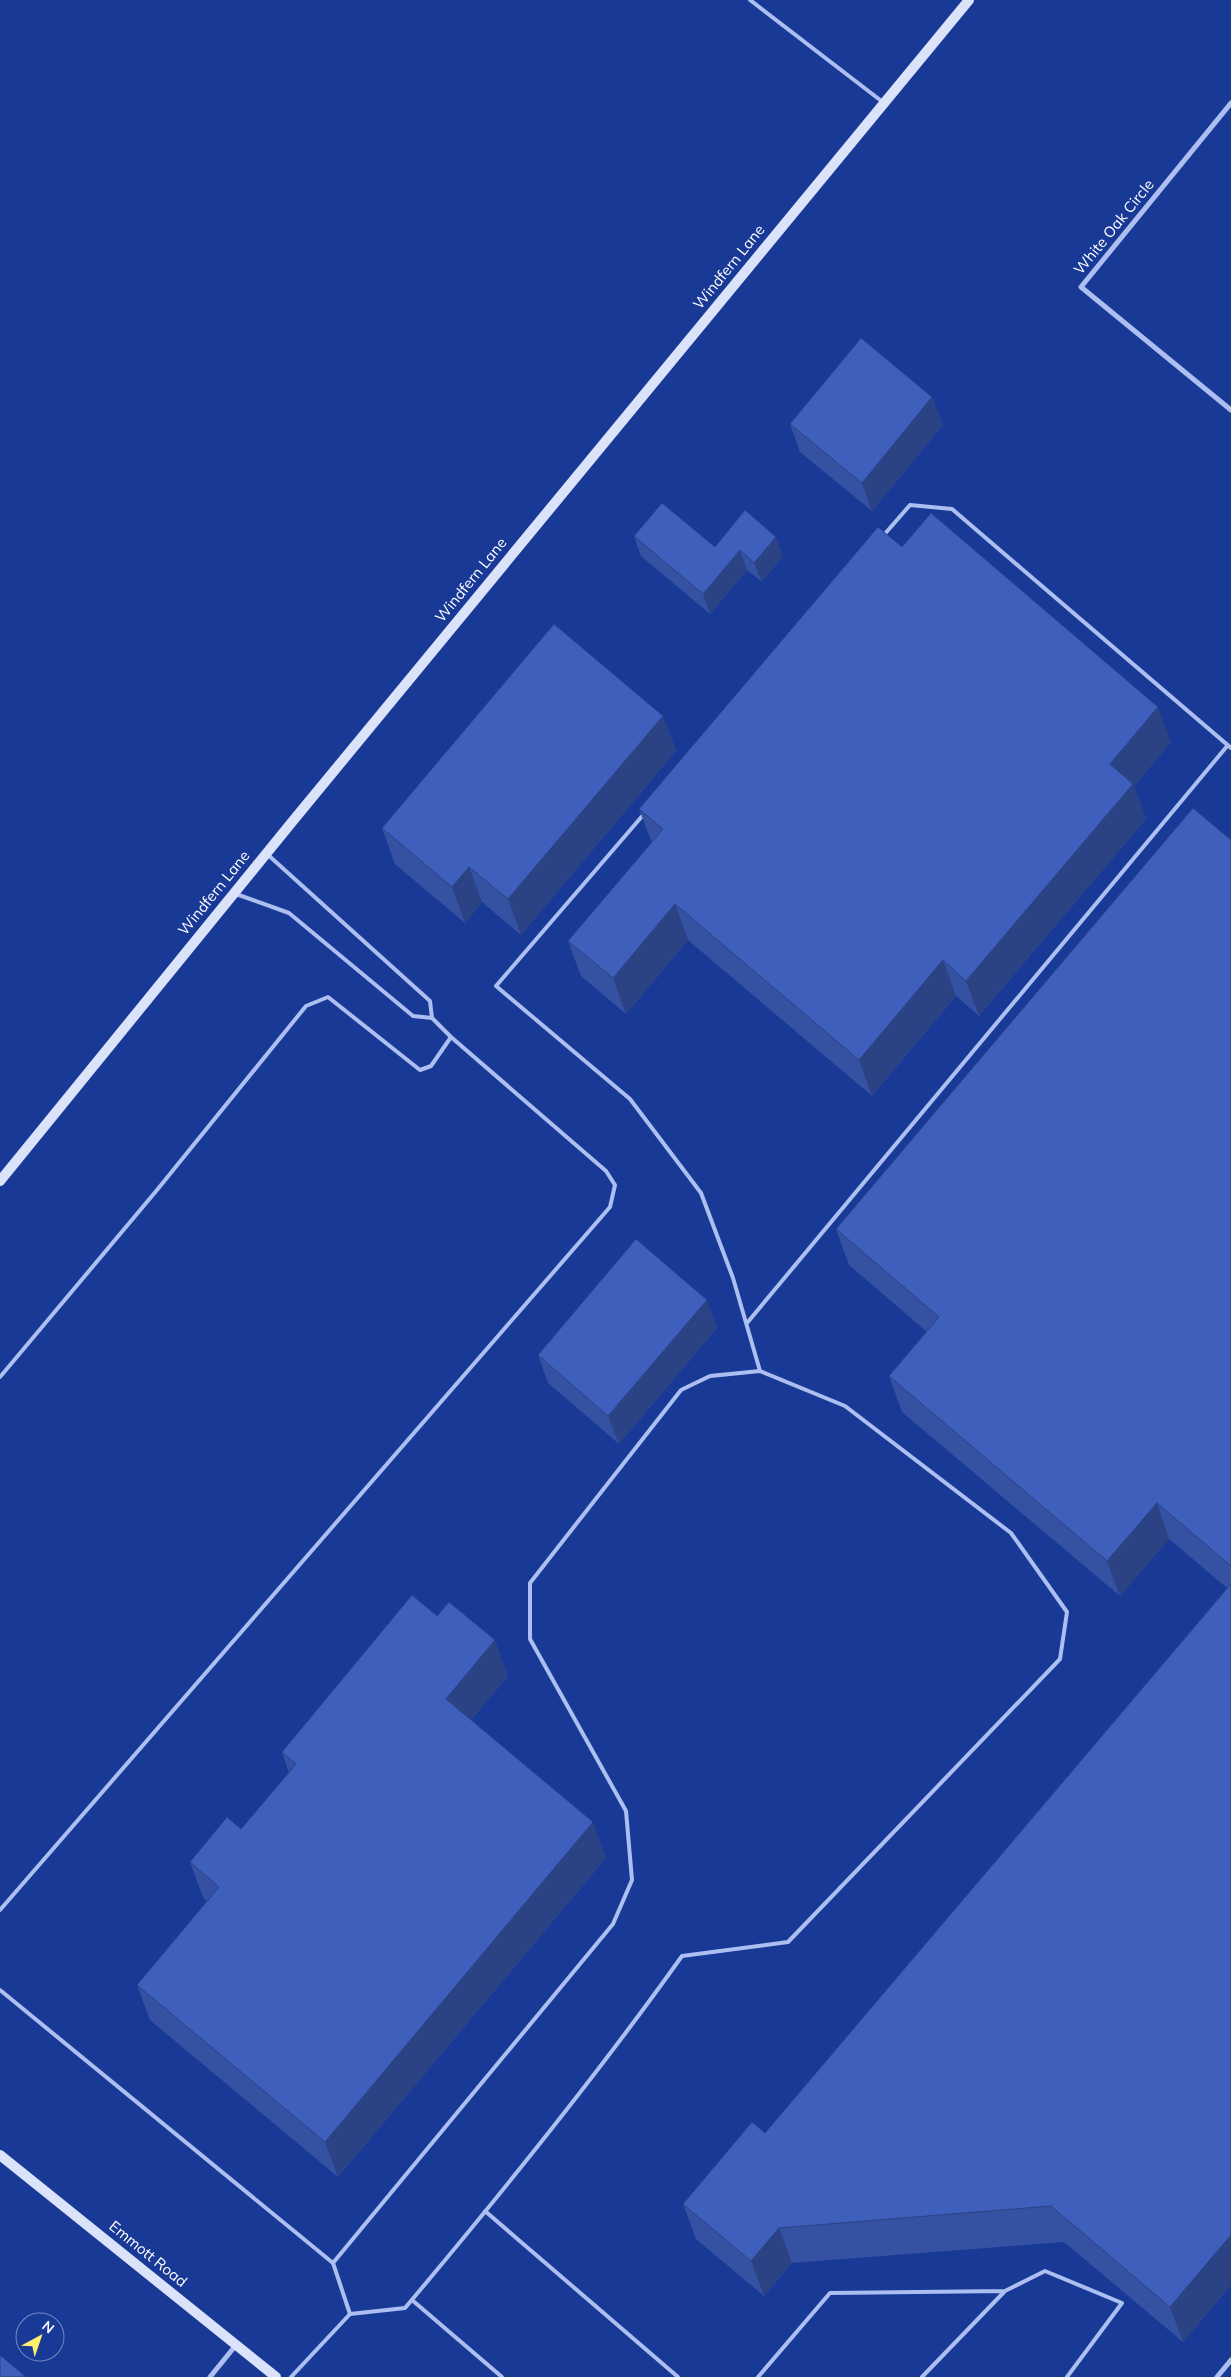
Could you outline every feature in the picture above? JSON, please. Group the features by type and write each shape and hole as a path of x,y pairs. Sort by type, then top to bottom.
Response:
{"street":[{"name":"Windfern Lane","path":"0,1181 234,893 969,0"},
{"name":"White Oak Circle","path":"1231,102 1081,287 1231,410"},
{"name":"Emmott Road","path":"0,2155 276,2377"},
{"path":"210,2377 237,2344"},
{"path":"1217,2377 1231,2360"}],"lane":[{"path":"750,0 884,103"},
{"path":"747,1323 1229,746 952,509 910,505 878,542"},
{"path":"646,812 496,986 630,1099 701,1193 733,1278 760,1371"},
{"path":"266,854 430,1001 432,1018"},
{"path":"0,1910 610,1207 615,1185 606,1171 432,1018 413,1016 289,913 234,893"},
{"path":"0,1377 157,1190 306,1006 328,998 420,1070 431,1066 451,1036"},
{"path":"291,2377 350,2314 405,2308 583,2092 682,1956 788,1942 1060,1659 1067,1612 1011,1533 845,1406 760,1371 710,1376 681,1390 530,1584 530,1639 626,1811 632,1880 612,1924 333,2263"},
{"path":"0,1990 333,2263 350,2314"},
{"path":"485,2211 678,2377"},
{"path":"922,2377 1005,2291 1045,2271 1122,2303 1067,2377"},
{"path":"758,2377 830,2293 1005,2291"},
{"path":"412,2300 502,2377"}],"building":[{"path":"861,338 932,397 862,483 790,424"},
{"path":"662,503 715,547 745,510 776,537 754,563 740,550 703,594 634,536"},
{"path":"931,513 1158,707 1110,764 1133,784 966,981 943,960 859,1060 675,904 613,978 568,941 663,829 639,809 878,527 902,547"},
{"path":"554,624 663,716 508,899 469,867 452,887 382,828"},
{"path":"1193,808 1231,840 1231,1566 1157,1503 1107,1561 889,1376 939,1317 836,1229"},
{"path":"636,1239 707,1300 608,1416 538,1355"},
{"path":"1231,1584 1231,2235 1170,2307 1051,2206 779,2228 751,2261 683,2204 752,2122 765,2133"},
{"path":"412,1595 437,1616 449,1602 495,1640 446,1699 593,1822 325,2142 137,1985 219,1887 190,1862 227,1817 241,1829 296,1764 282,1752"},
{"path":"0,2355 26,2377 0,2377"}]}
